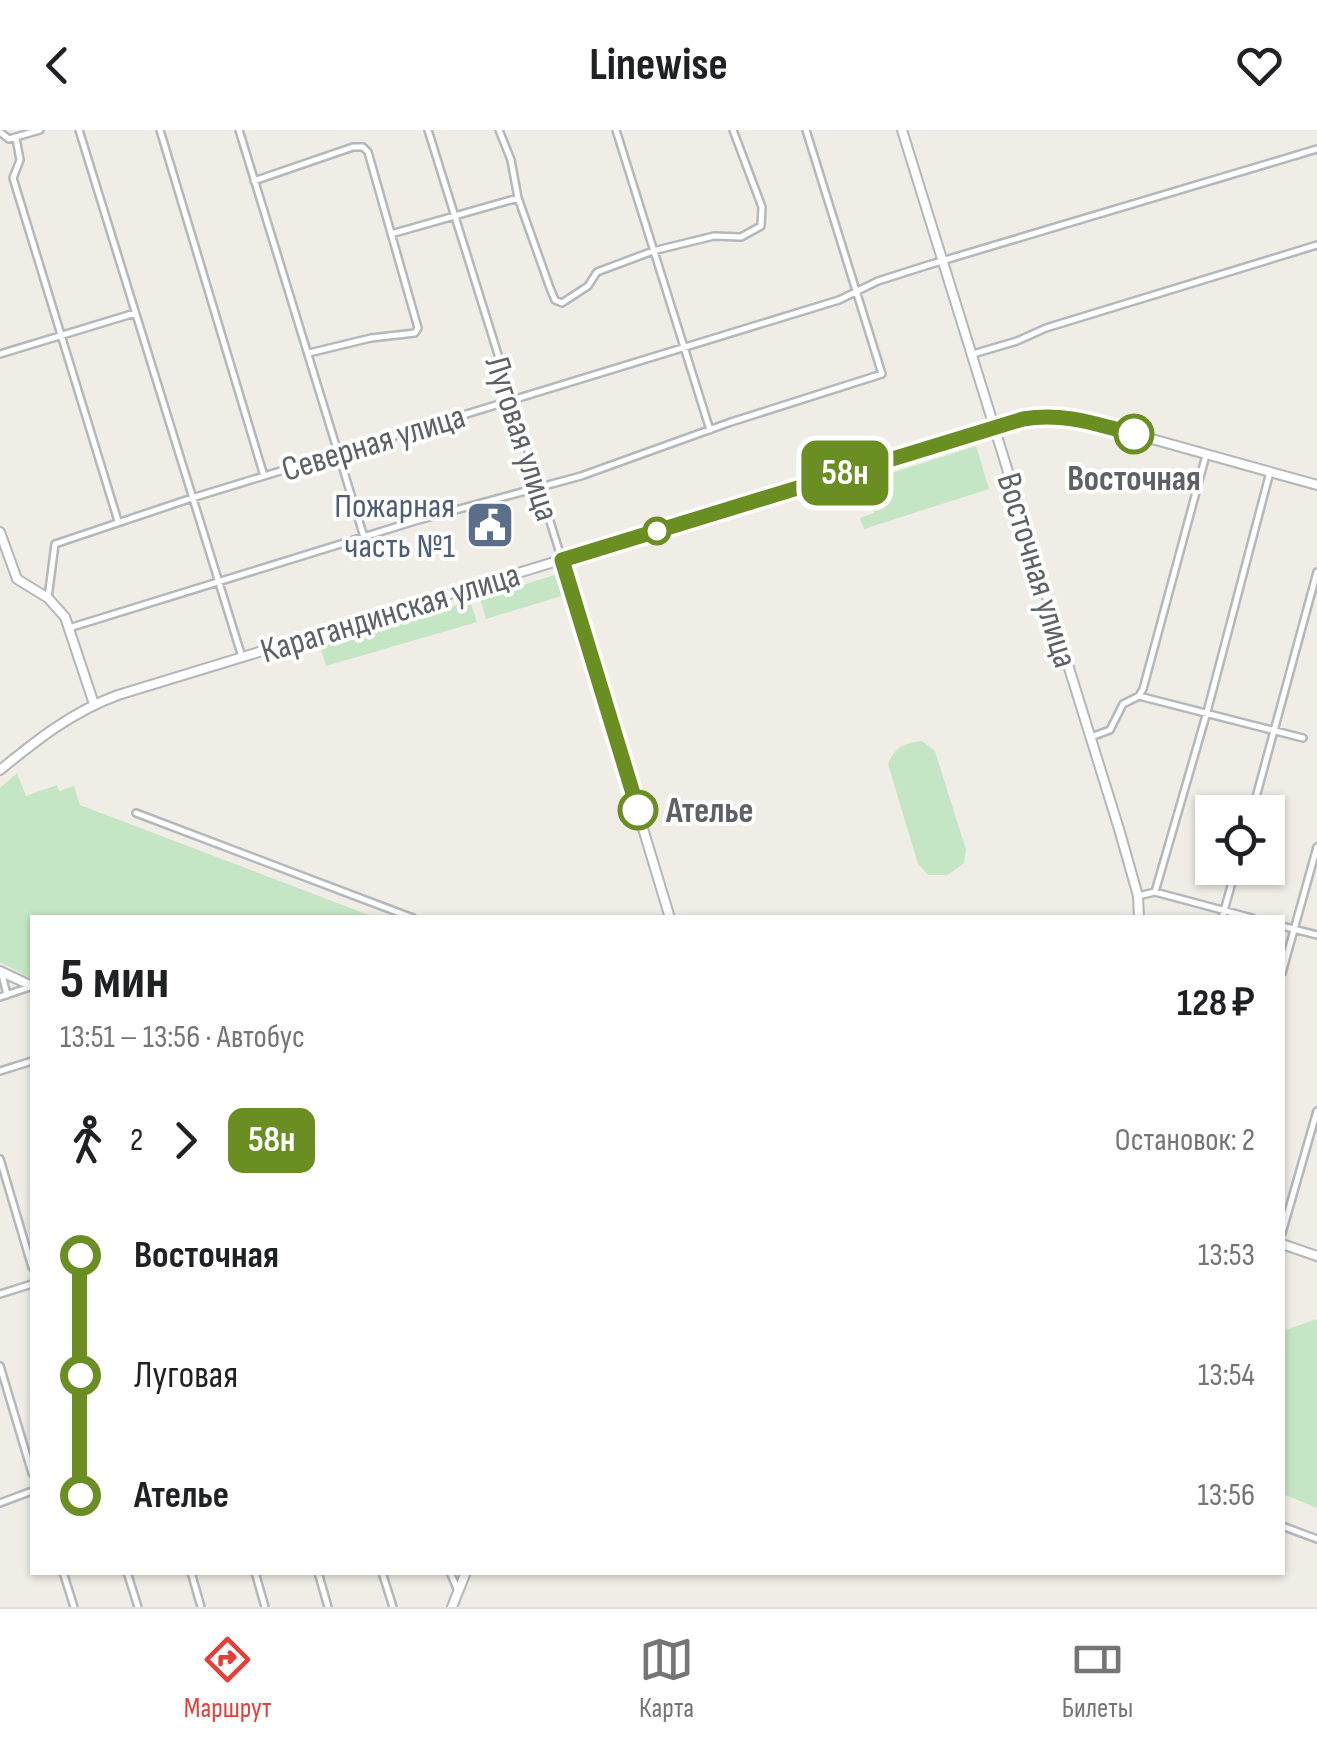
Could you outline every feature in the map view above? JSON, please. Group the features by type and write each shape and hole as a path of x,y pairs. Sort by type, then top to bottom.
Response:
{"main road":[{"name":"Восточная улица","path":"902,130 1091,737 1138,896 1139,915"},
{"name":"Карагандинская улица","path":"0,770 52,727 94,704 993,427 1042,416 1072,417 1317,484"},
{"path":"0,532 17,579 57,606 69,628 94,704"},
{"name":"Луговая улица","path":"562,560 669,915"},
{"path":"0,971 30,985"},
{"path":"1285,1245 1317,1256"},
{"path":"452,1607 465,1575"}],"street":[{"path":"0,132 4,138 16,138 40,130"},
{"path":"79,130 242,656"},
{"path":"160,130 264,476"},
{"path":"239,130 364,536"},
{"name":"Луговая улица","path":"428,130 562,560"},
{"path":"499,130 512,160 518,198 555,300 570,300 588,286 597,272 714,236 742,237 761,226 762,207 735,131"},
{"path":"616,130 710,430"},
{"path":"69,628 364,536 593,472 882,374 806,130"},
{"path":"16,138 20,160 13,178 118,522"},
{"path":"254,180 352,147 363,147 368,152 418,322 415,333 309,352"},
{"name":"Северная улица","path":"48,598 55,544 339,452 839,300 878,281 1317,149"},
{"path":"391,234 518,198"},
{"path":"970,355 1317,244"},
{"path":"0,354 135,312"},
{"path":"1091,737 1110,730 1122,704 1144,689 1206,455"},
{"path":"1155,892 1270,472"},
{"path":"1257,795 1317,572"},
{"path":"1139,696 1303,738"},
{"path":"136,813 405,915"},
{"path":"1285,962 1317,846"},
{"path":"1138,896 1155,892 1224,914 1232,885"},
{"path":"1285,927 1317,935"},
{"path":"0,971 3,996 30,987"},
{"path":"0,1071 30,1062"},
{"path":"1285,1223 1317,1111"},
{"path":"0,1159 30,1260"},
{"path":"0,1294 30,1285"},
{"path":"0,1366 30,1466"},
{"path":"0,1503 30,1492"},
{"path":"1285,1527 1317,1539"},
{"path":"65,1575 74,1607"},
{"path":"129,1575 138,1607"},
{"path":"192,1575 201,1607"},
{"path":"256,1575 265,1607"},
{"path":"319,1575 328,1607"},
{"path":"383,1575 393,1607"},
{"path":"451,1575 458,1591"}],"green space":[{"path":"976,446 989,489 864,529 860,518 874,513 872,503 879,501 873,479"},
{"path":"558,574 565,595 486,619 480,598"},
{"path":"470,601 477,622 326,666 320,646"},
{"path":"922,741 935,751 966,850 964,863 948,875 928,875 918,864 888,764 901,747"},
{"path":"17,773 26,796 57,785 59,791 74,786 80,805 369,915 30,915 30,978 0,962 0,788"},
{"path":"1317,1319 1317,1508 1285,1495 1285,1330"}],"bus line":[{"name":"58н","path":"638,810 562,560 1023,419 1072,417 1134,434"}],"place":[{"name":"Восточная","path":"1134,434"},
{"name":"Пожарная часть №1","path":"490,525"},
{"name":"Ателье","path":"638,810"}]}
